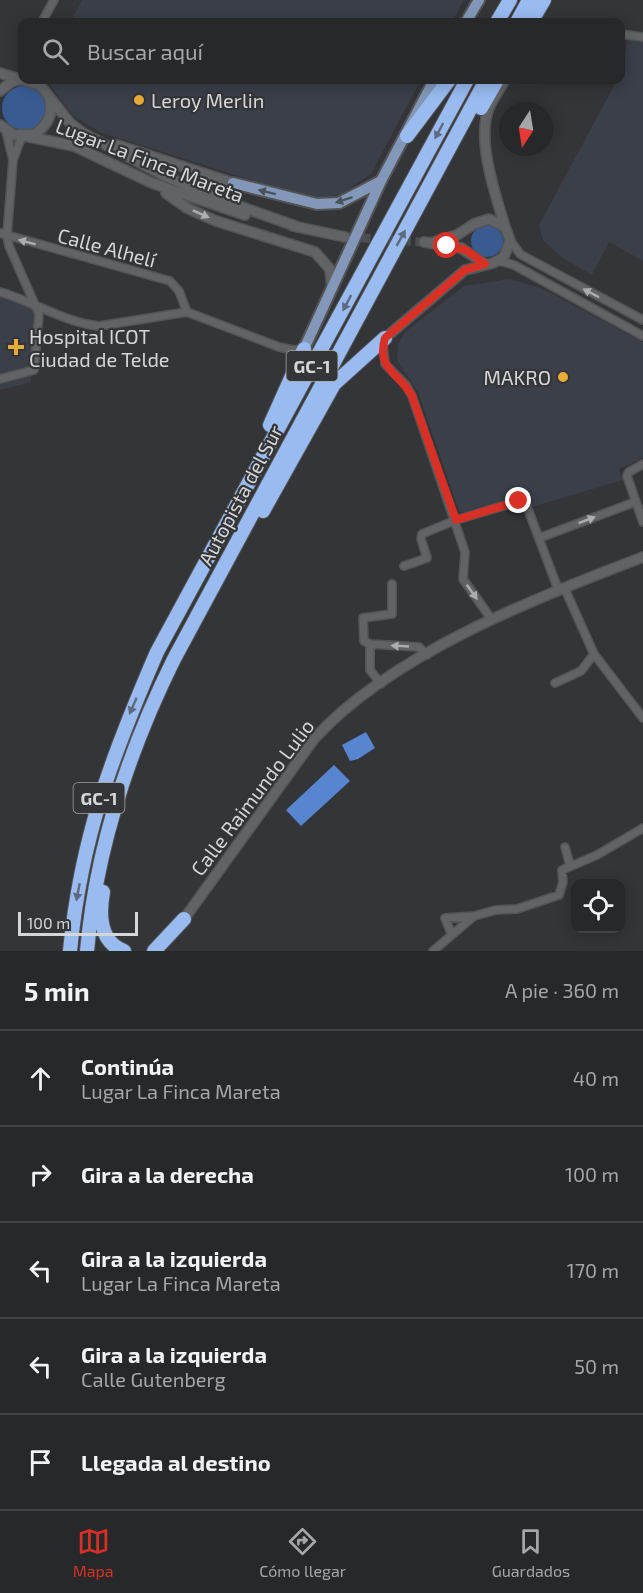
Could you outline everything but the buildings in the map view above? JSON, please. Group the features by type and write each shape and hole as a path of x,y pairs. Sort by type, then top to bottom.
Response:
{"highway":[{"path":"519,18 529,0"},
{"path":"534,18 545,0"},
{"path":"406,136 446,84"},
{"name":"Autopista del Sur","path":"70,951 74,909 98,801 131,708 157,652 465,84"},
{"name":"Autopista del Sur","path":"87,951 90,912 105,845 127,765 174,659 484,84"},
{"path":"427,190 500,84"},
{"path":"174,659 226,578 334,384 385,338"},
{"path":"157,652 198,561 284,398 293,369 304,349"},
{"path":"105,845 107,869 101,905 101,921 106,938 124,951"},
{"path":"154,951 184,919"},
{"path":"164,951 184,919"}],"main road":[{"path":"468,18 479,0"},
{"path":"304,349 381,181 432,84"},
{"path":"233,183 317,204 339,203 381,181"}],"street":[{"path":"44,18 54,0"},
{"path":"625,35 643,37"},
{"name":"Lugar La Finca Mareta","path":"0,74 18,80"},
{"path":"0,91 11,82 18,80"},
{"name":"Lugar La Finca Mareta","path":"36,84 46,92 70,123 100,140 205,194 298,227"},
{"path":"501,84 489,109 485,131 486,149 510,240 520,254 643,320"},
{"name":"Lugar La Finca Mareta","path":"24,136 35,134 49,120 50,101 46,92"},
{"path":"3,128 13,160"},
{"name":"Lugar La Finca Mareta","path":"3,128 24,136 74,146 152,183 224,209 345,237"},
{"path":"0,379 34,370 39,314 4,234 13,160 24,136"},
{"path":"100,140 233,183"},
{"path":"152,183 187,208 216,221 315,252 330,269 332,290"},
{"path":"485,264 460,248 427,243 457,235 483,219 496,220 505,227"},
{"name":"Calle Alhelí","path":"4,234 170,281 179,291 187,312"},
{"path":"499,261 507,252 510,240"},
{"path":"492,620 463,579 465,552 456,520 412,396 406,385 385,364 382,349 385,338 465,270 499,261 514,265 639,331 643,336"},
{"path":"0,292 85,325 99,326 187,312 279,347 293,350 304,349"},
{"path":"279,347 292,358 293,369"},
{"path":"643,464 629,472 627,476 643,522"},
{"path":"404,566 427,558 421,539 422,534 456,520 523,502 561,588 594,654 643,718"},
{"path":"539,538 635,502"},
{"name":"Calle Raimundo Lulio","path":"184,919 314,739 336,716 427,655 518,606 643,557"},
{"path":"392,584 392,614 363,618 364,641 370,644 419,647 427,655"},
{"path":"370,644 370,670 381,684"},
{"path":"555,683 581,671 594,654"},
{"path":"451,933 444,918 517,909 559,895 563,882 562,870 597,855 643,828"},
{"path":"565,847 570,865"},
{"path":"433,951 451,933 474,916"}],"shaded area":[{"path":"82,0 464,0 454,18 72,18"},
{"path":"628,38 643,40 643,261 609,242 592,275 561,257 543,240 539,225 615,84 625,84 625,54"},
{"path":"49,84 419,84 371,174 342,194 318,198 294,194 100,132 73,116"},
{"path":"24,86 40,92 46,108 40,124 24,130 8,124 2,108 8,92"},
{"path":"487,225 498,230 503,241 498,252 487,257 476,252 471,241 476,230"},
{"path":"509,279 541,288 643,342 643,458 619,469 623,480 532,507 528,494 463,512 459,511 418,392 397,360 398,344 406,331 464,286"},
{"name":"Hospital ICOT Ciudad de Telde","path":"0,297 31,307 34,313 31,382 0,390"},
{"path":"366,732 375,748 358,759 350,761 342,745"},
{"path":"334,765 350,781 301,826 286,810"}],"tunnel":[{"path":"348,237 424,242"}],"place":[{"name":"Leroy Merlin","path":"139,100"},
{"name":"Hospital ICOT Ciudad de Telde","path":"16,347"},
{"name":"MAKRO","path":"563,377"}],"route":[{"path":"447,246 466,250 485,264 465,270 385,338 382,358 388,369 406,385 412,396 456,520 519,501"}]}
